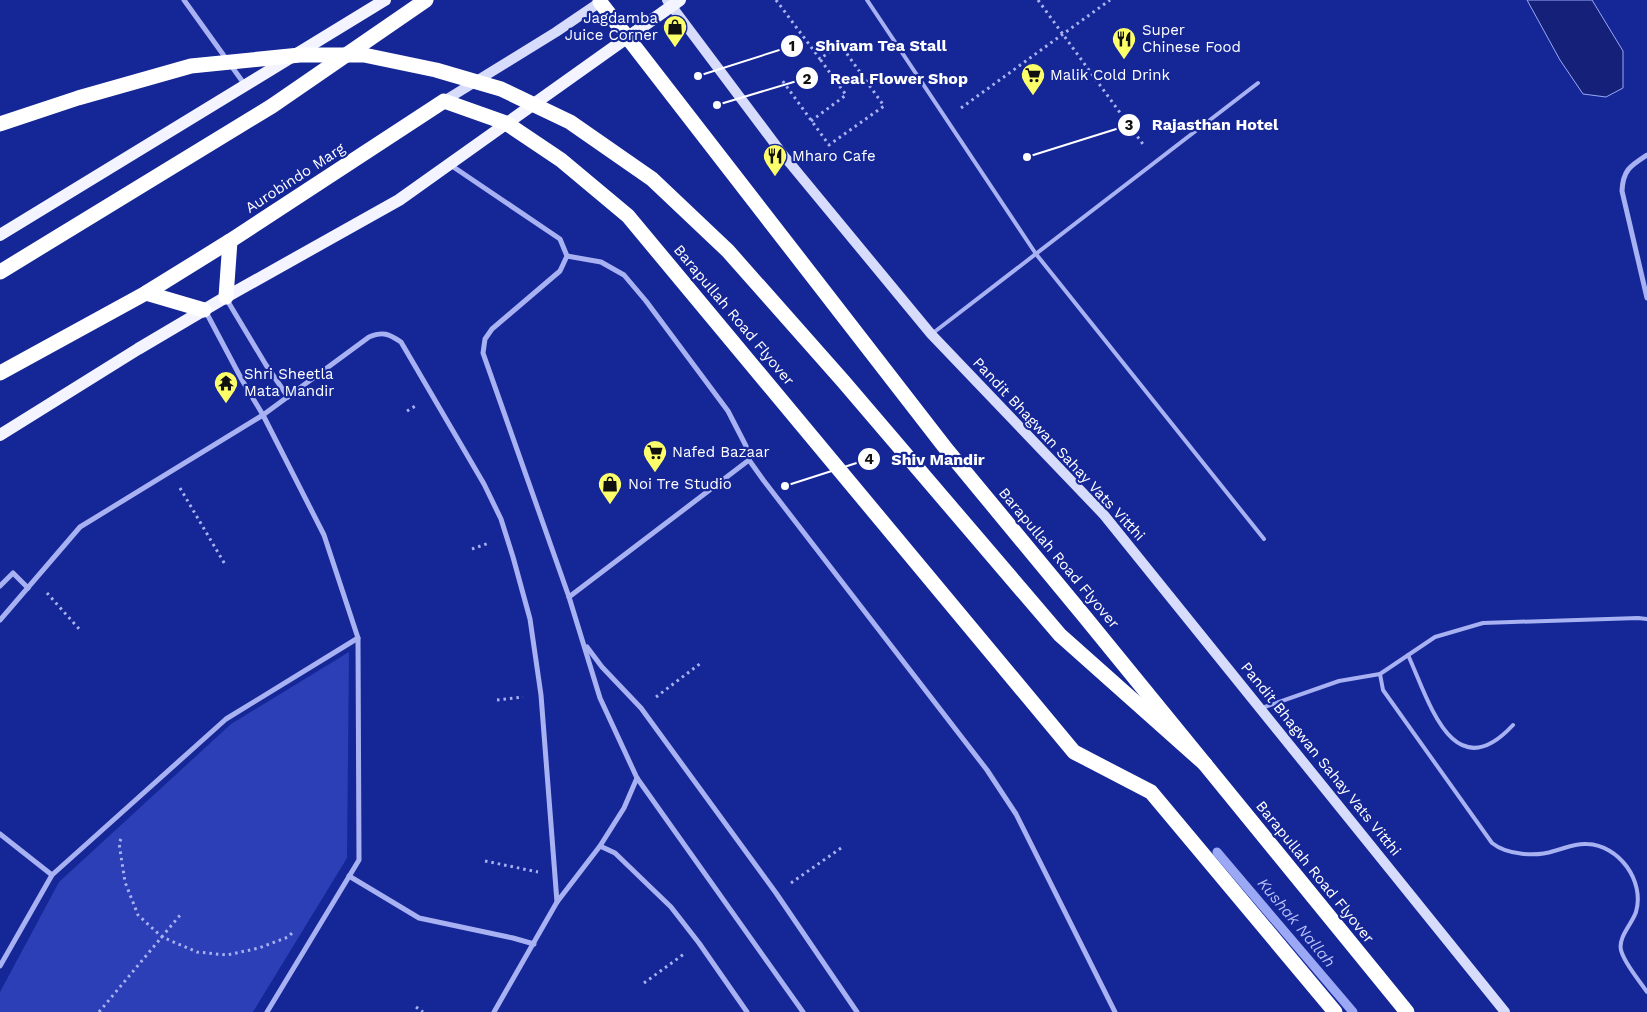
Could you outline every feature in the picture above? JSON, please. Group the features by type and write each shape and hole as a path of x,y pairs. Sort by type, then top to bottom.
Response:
{"highway":[{"path":"0,272 272,106 426,0"},
{"name":"Barapullah Road Flyover","path":"601,1 672,96 947,450 1407,1012"},
{"path":"0,124 78,98 191,66 300,55 364,55 436,70 501,89 570,122 652,179 728,251 843,381 1060,635 1205,764"},
{"name":"Barapullah Road Flyover","path":"444,101 506,123 561,160 628,216 1074,752 1151,792 1335,1012"},
{"name":"Aurobindo Marg","path":"0,373 146,293 230,241 444,101"},
{"path":"226,297 230,241"},
{"path":"146,293 204,310"}],"main road":[{"path":"0,235 385,0"},
{"path":"0,435 226,297 399,200 673,2"}],"street":[{"path":"184,0 245,85"},
{"name":"Aurobindo Marg","path":"444,101 556,32 601,1"},
{"name":"Pandit Bhagwan Sahay Vats Vitthi","path":"673,2 784,156 931,334 1104,515 1504,1012"},
{"path":"1647,155 1633,164 1623,177 1622,191 1647,298"},
{"path":"449,164 560,239 567,256 560,272 492,329 485,339 483,353 569,597 600,698 637,778 803,1012"},
{"path":"567,256 601,262 624,275 646,301 728,411 746,446 749,460 987,770 1016,814 1115,1012"},
{"path":"226,297 266,365 288,397"},
{"path":"204,310 263,415 324,535 358,638 359,860 267,1012"},
{"path":"0,620 80,527 263,415 369,337 388,333 401,342 484,484 501,519 530,620 541,695 557,902"},
{"path":"569,597 749,460"},
{"path":"0,586 13,573 28,588"},
{"path":"0,966 52,875 226,719 358,638"},
{"path":"585,645 602,668 641,708 776,893 857,1012"},
{"path":"494,1012 557,902 600,846 624,808 637,778"},
{"path":"0,834 52,875"},
{"path":"600,846 616,853 671,907 699,943 747,1012"},
{"path":"349,876 419,918 534,944"}],"lane":[{"path":"867,0 1036,254 1264,539"},
{"path":"931,334 1258,83"},
{"path":"1261,709 1333,683 1351,678 1380,674 1436,636 1483,623 1638,618 1647,620"},
{"path":"1408,655 1439,722 1450,738 1464,747 1479,748 1490,745 1501,738 1513,725"},
{"path":"1380,674 1383,690 1492,843 1498,848 1531,854 1553,852 1573,844 1587,844 1608,849 1623,862 1632,874 1638,892 1636,911 1621,941 1621,950 1647,992"}],"path":[{"path":"776,0 846,95 811,121"},
{"path":"1038,0 1156,161"},
{"path":"946,119 1110,0"},
{"path":"782,80 829,145 884,106 840,44 820,59"},
{"path":"171,472 226,566"},
{"path":"35,579 80,630"},
{"path":"641,708 701,663"},
{"path":"497,700 541,695"},
{"path":"123,836 119,843 125,882 138,915 162,937 197,952 227,954 259,948 288,937 294,932"},
{"path":"776,893 841,848"},
{"path":"485,861 556,875"},
{"path":"99,1012 181,914"},
{"path":"644,983 699,943"},
{"path":"416,1008 423,1012"}],"shaded area":[{"path":"1527,0 1592,0 1623,51 1623,88 1606,97 1583,94 1560,60"},
{"path":"349,652 347,858 253,1012 0,1012 0,992 59,882 231,724"}],"waterway":[{"name":"Kushak Nallah","path":"1217,852 1353,1012"}],"place":[{"name":"Jagdamba Juice Corner","path":"675,48"},
{"name":"Super Chinese Food","path":"1124,60"},
{"name":"Shivam Tea Stall","path":"698,76"},
{"name":"Malik Cold Drink","path":"1033,96"},
{"name":"Real Flower Shop","path":"717,105"},
{"name":"Rajasthan Hotel","path":"1027,157"},
{"name":"Mharo Cafe","path":"775,177"},
{"name":"Shri Sheetla Mata Mandir","path":"226,404"},
{"name":"Nafed Bazaar","path":"655,473"},
{"name":"Shiv Mandir","path":"785,486"},
{"name":"Noi Tre Studio","path":"610,505"}]}
